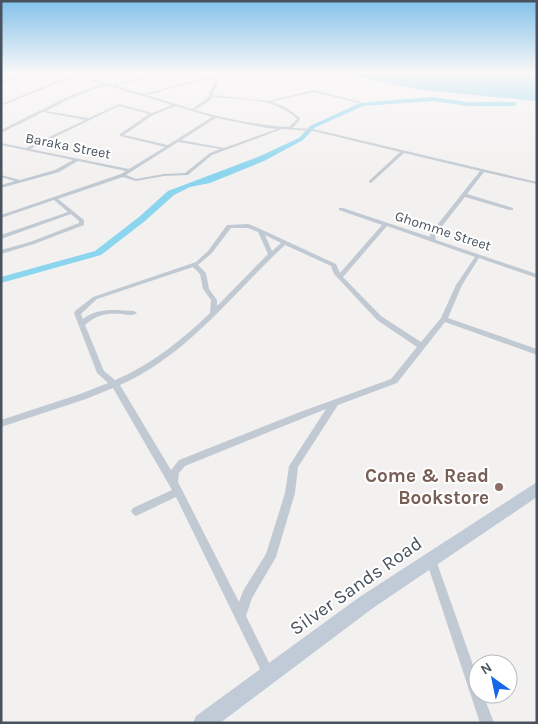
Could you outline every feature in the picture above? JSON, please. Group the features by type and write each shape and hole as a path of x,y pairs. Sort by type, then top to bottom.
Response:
{"street":[{"path":"1,132 53,107"},
{"path":"27,149 117,107"},
{"path":"122,107 152,114"},
{"path":"168,146 122,135 152,114 171,107"},
{"path":"182,107 215,117 256,126 313,130 537,183"},
{"path":"194,110 198,107"},
{"path":"279,107 298,118 298,121 291,127"},
{"path":"42,112 88,119"},
{"path":"1,217 123,175 215,117"},
{"path":"123,175 136,180 164,175 186,174 206,157 224,148 284,127"},
{"path":"177,141 224,148"},
{"name":"Baraka Street","path":"1,144 130,171"},
{"path":"371,182 403,151"},
{"path":"1,187 64,169 77,160"},
{"path":"433,240 432,235 439,224 483,170"},
{"path":"1,176 20,181"},
{"path":"464,195 511,209"},
{"path":"1,252 32,243 82,224 82,221 55,199"},
{"name":"Ghomme Street","path":"341,209 537,276"},
{"path":"1,237 72,212"},
{"path":"340,277 385,225"},
{"path":"268,673 173,482 115,384 101,373 77,316 78,311 95,298 171,270 194,265 210,252 229,226 248,226 334,265 334,270 379,318 421,346"},
{"path":"260,231 271,254"},
{"path":"1,424 115,384 159,360 213,315 271,254 285,242"},
{"path":"173,482 175,471 182,463 335,402 394,381 404,371 421,346 444,319 460,285 478,256"},
{"path":"194,265 203,273 206,289 214,300 213,315"},
{"path":"81,325 89,316 99,312 134,313"},
{"path":"444,319 537,352"},
{"path":"240,615 247,595 271,557 290,494 294,466 335,402"},
{"name":"Silver Sands Road","path":"206,722 268,673 367,602 537,489"},
{"path":"136,511 178,492"},
{"path":"431,560 486,723"}],"waterway":[{"path":"1,280 98,253 142,219 171,193 261,159 301,139 312,127 356,107"}],"place":[{"name":"Come & Read Bookstore","path":"499,487"}]}
